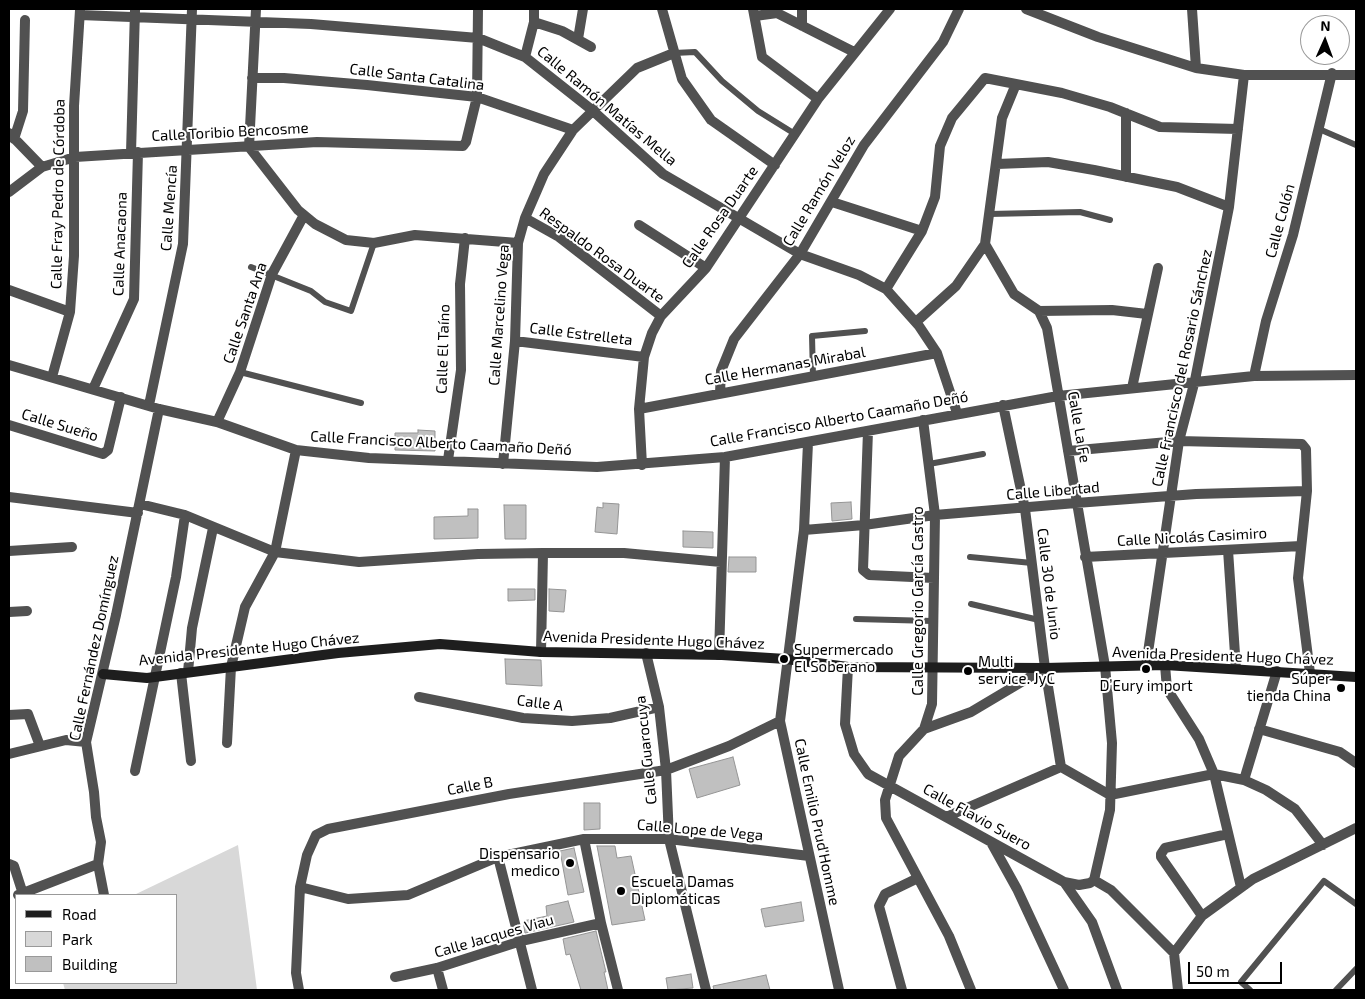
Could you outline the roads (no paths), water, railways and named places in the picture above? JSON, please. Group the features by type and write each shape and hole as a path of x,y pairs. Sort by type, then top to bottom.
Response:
{"main road":[{"name":"Avenida Presidente Hugo Chávez","path":"102,674 155,677 338,653 440,644 541,652 646,652 718,655 786,659 848,667 1045,668 1165,665 1356,677"}],"street":[{"path":"256,9 249,147 304,215 315,224 346,240 374,243 414,235 518,243"},
{"path":"477,97 478,9"},
{"path":"526,57 534,22 534,9"},
{"path":"578,39 583,9"},
{"path":"662,9 682,79 711,120 775,165"},
{"path":"802,9 802,26"},
{"name":"Calle Rosa Duarte","path":"642,465 639,408 644,357 652,333 662,316 706,268 740,220 818,99 890,9"},
{"name":"Calle Ramón Veloz","path":"720,393 721,371 734,339 800,254 864,145 943,42 959,9"},
{"path":"1026,9 1098,37 1196,68 1244,75 1332,73 1356,75"},
{"path":"1192,9 1196,68"},
{"name":"Calle Ramón Matías Mella","path":"80,12 192,14 255,21 478,38 526,57 592,110 663,174 800,254 859,275 886,289 916,322 937,353 957,413"},
{"name":"Calle Fray Pedro de Córdoba","path":"52,377 70,312 74,256 74,106 80,12"},
{"name":"Calle Anacaona","path":"93,389 133,306 135,12"},
{"path":"818,99 762,57 754,12 777,14 854,52"},
{"name":"Calle Mencía","path":"154,407 183,244 189,150 192,14"},
{"path":"25,20 23,111 11,136 42,167"},
{"path":"534,22 562,31 591,47"},
{"name":"Calle Marcelino Vega","path":"503,464 515,341 518,243 544,174 573,130 637,68 674,53"},
{"name":"Calle Colón","path":"1254,376 1266,321 1293,235 1332,73"},
{"name":"Calle Francisco del Rosario Sánchez","path":"1146,666 1180,441 1195,380 1229,207 1244,75"},
{"name":"Calle Santa Catalina","path":"252,78 284,78 367,85 477,97 573,130"},
{"path":"886,289 922,230 935,197 940,146 952,118 984,78 1062,93 1126,113 1160,127 1238,129"},
{"path":"916,322 956,286 985,244 1002,118 1016,84"},
{"name":"Calle Toribio Bencosme","path":"9,192 42,167 75,157 317,142 463,146 466,142 477,97"},
{"path":"1126,113 1126,177"},
{"path":"997,164 1048,162 1177,187 1229,207"},
{"path":"832,202 922,230"},
{"name":"Calle Santa Ana","path":"217,422 240,372 272,274 304,215"},
{"name":"Respaldo Rosa Duarte","path":"526,218 559,238 662,316"},
{"path":"639,225 706,268"},
{"name":"Calle El Taíno","path":"448,460 461,370 460,284 465,238"},
{"path":"985,244 1014,294 1039,311 1112,310 1147,314"},
{"path":"1132,388 1158,268"},
{"path":"9,290 70,312"},
{"name":"Calle La Fe","path":"1039,311 1047,328 1105,666 1112,743 1110,810 1094,880"},
{"name":"Calle Estrelleta","path":"515,341 644,357"},
{"name":"Calle Hermanas Mirabal","path":"639,408 937,353"},
{"name":"Calle Francisco Alberto Caamaño Deñó","path":"9,365 154,407 217,422 296,450 370,458 597,467 642,465 725,457 1058,396 1195,380 1254,376 1356,375"},
{"name":"Calle Sueño","path":"9,425 103,454 108,450 121,397"},
{"name":"Calle 30 de Junio","path":"1003,405 1025,509 1045,668 1061,767"},
{"name":"Calle Fernández Domínguez","path":"104,894 98,864 101,842 86,742 139,508 154,407"},
{"name":"Calle Gregorio García Castro","path":"923,420 935,515 932,704 924,730 899,756 885,800 886,818 949,936 971,990"},
{"path":"868,431 863,570 866,574 934,578"},
{"path":"1068,451 1180,441 1300,443 1306,449 1307,491 1298,578 1310,673"},
{"name":"Calle Emilio Prud'Homme","path":"808,443 804,530 786,659 780,721 839,990"},
{"path":"227,743 231,667 245,607 275,552 296,450"},
{"path":"718,655 725,457"},
{"name":"Calle Libertad","path":"804,530 864,525 935,515 1025,509 1076,503 1196,494 1307,491"},
{"path":"9,497 139,508 185,515 275,552 359,562 478,554 543,553 624,553 721,562"},
{"path":"135,771 176,577 185,515"},
{"path":"190,761 184,673 213,528"},
{"name":"Calle Nicolás Casimiro","path":"1085,557 1301,546"},
{"path":"9,551 72,547"},
{"path":"1228,550 1236,669"},
{"path":"541,652 543,553"},
{"path":"9,612 27,612"},
{"name":"Calle Guarocuya","path":"646,652 659,708 666,770 669,839 706,990"},
{"path":"1165,665 1167,689 1199,739 1214,774 1241,887"},
{"name":"Calle Flavio Suero","path":"848,667 845,724 854,754 868,774 1064,882 1092,922 1117,990"},
{"path":"924,730 971,712 1045,668"},
{"path":"1244,780 1277,671"},
{"name":"Calle A","path":"419,697 523,718 572,721 610,718 659,708"},
{"path":"9,715 28,714 40,746"},
{"name":"Calle B","path":"299,990 296,973 300,888 307,855 316,835 328,829 509,794 666,770 729,746 780,721"},
{"path":"1259,729 1340,752 1356,763"},
{"path":"9,754 66,740 86,742"},
{"path":"946,817 1061,767 1110,795 1214,774 1244,780 1266,790 1295,810 1322,845"},
{"path":"1174,953 1202,916 1241,887 1253,879 1356,828"},
{"path":"1202,916 1161,857 1161,854 1165,848 1228,834"},
{"path":"584,839 601,923 618,990"},
{"name":"Calle Lope de Vega","path":"300,888 348,899 408,895 498,857 584,839 669,839 809,856"},
{"path":"992,844 1017,889 1064,990"},
{"path":"498,857 532,990"},
{"path":"9,864 14,866 19,894"},
{"path":"22,894 98,864"},
{"path":"902,990 878,906 885,894 918,878"},
{"path":"1064,882 1079,885 1090,883 1094,880 1111,890 1174,953 1178,990"},
{"name":"Calle Jacques Viau","path":"395,977 437,968 521,941 601,923"},
{"path":"437,968 443,990"}],"lane":[{"path":"674,53 695,52 722,81 758,111 795,134"},
{"path":"1319,129 1356,146"},
{"path":"989,214 1080,212 1110,220"},
{"path":"251,267 311,291 325,302 352,311 374,243"},
{"path":"813,376 812,336 865,331"},
{"path":"240,372 361,403"},
{"path":"929,464 983,454"},
{"path":"970,557 1032,563"},
{"path":"971,604 1039,620"},
{"path":"856,619 933,621"},
{"path":"1250,990 1241,982 1324,881 1356,904"},
{"path":"1336,990 1356,969"}],"place":[{"name":"Supermercado El Soberano","path":"784,659"},
{"name":"D’Eury import","path":"1146,669"},
{"name":"Multi service. JyC","path":"968,671"},
{"name":"Súper tienda China","path":"1341,688"},
{"name":"Dispensario medico","path":"570,863"},
{"name":"Escuela Damas Diplomáticas","path":"621,891"}]}
